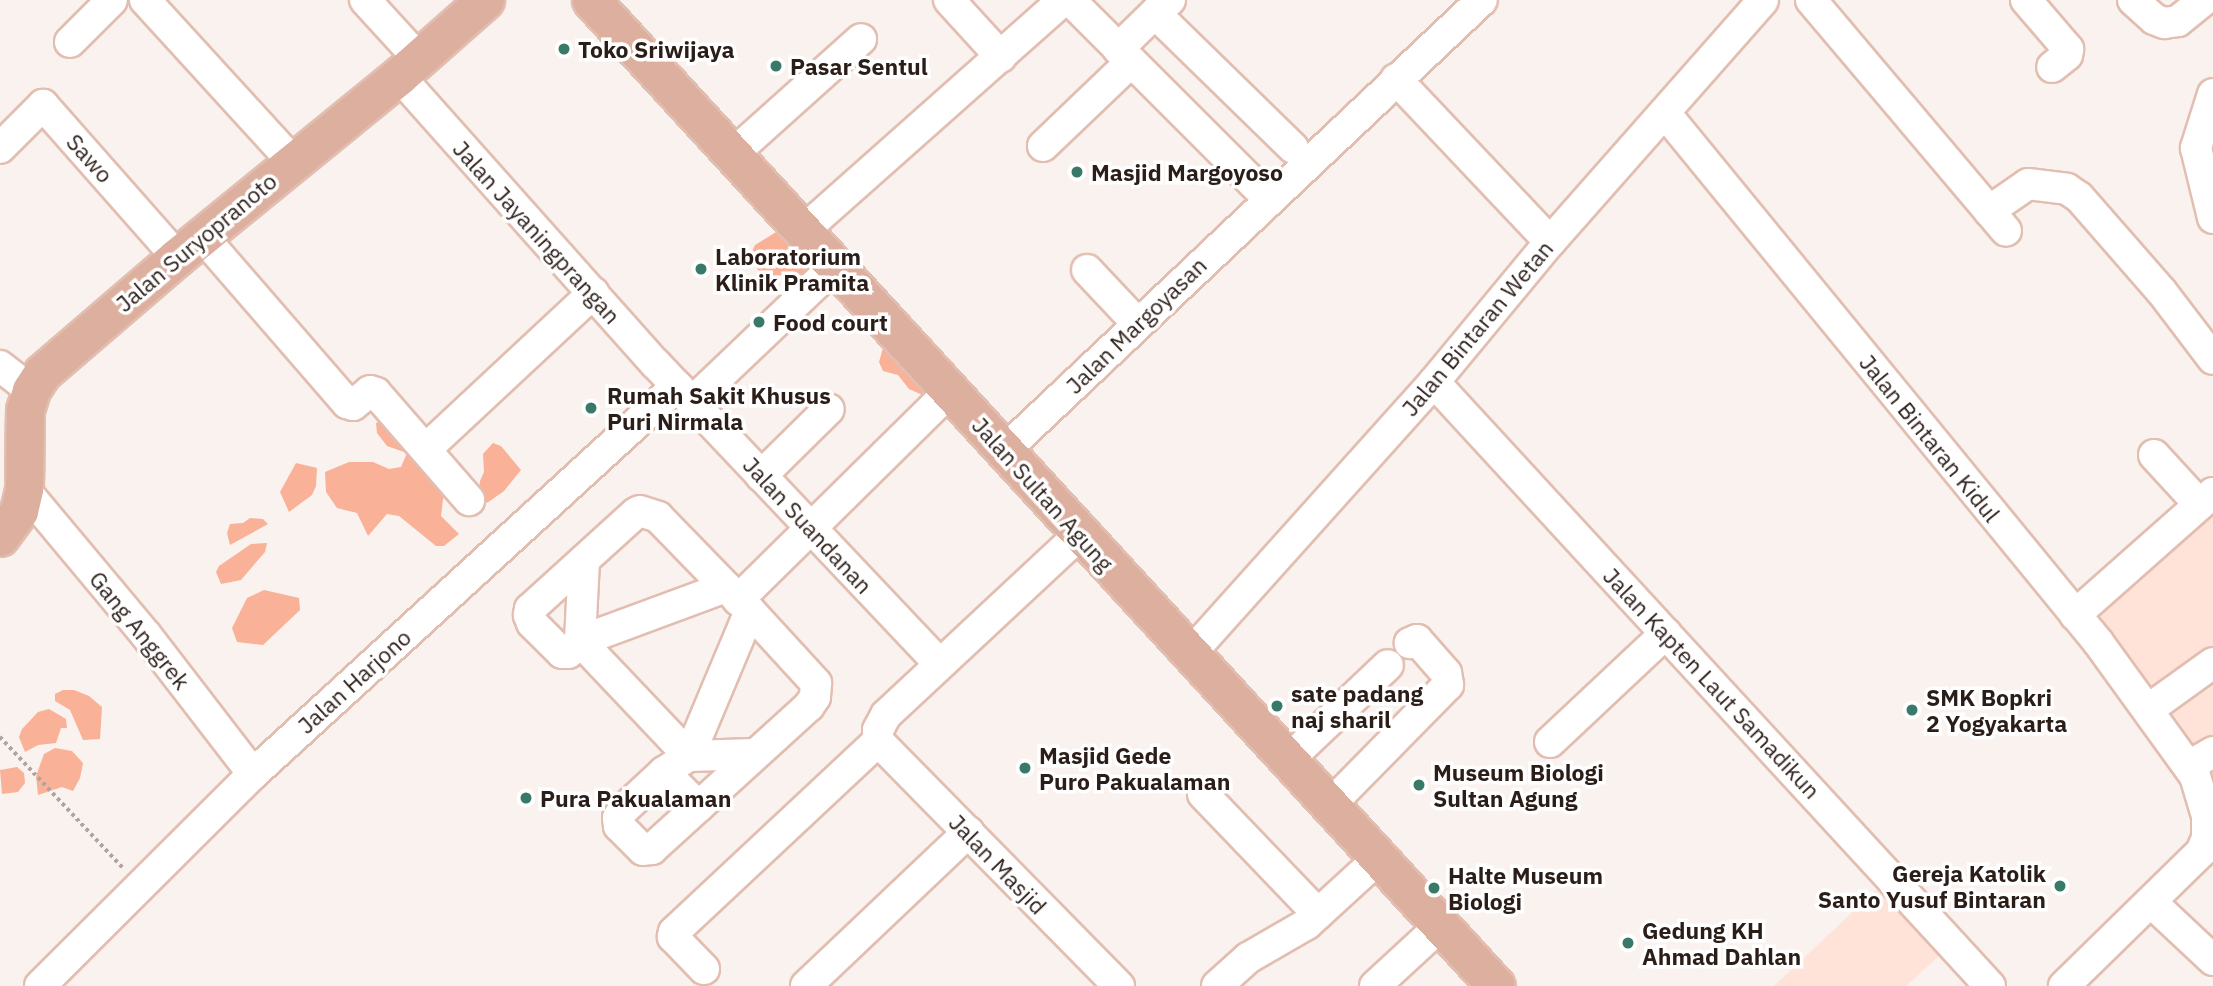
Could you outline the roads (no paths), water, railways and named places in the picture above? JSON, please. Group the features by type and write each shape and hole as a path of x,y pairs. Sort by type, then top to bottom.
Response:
{"main road":[{"name":"Jalan Suryopranoto","path":"0,537 19,511 24,489 25,410 31,390 42,373 409,67 485,0"},
{"name":"Jalan Sultan Agung","path":"591,0 1496,986"}],"street":[{"path":"70,43 112,0"},
{"path":"145,0 293,162"},
{"name":"Jalan Jayaningprangan","path":"365,0 390,27 409,67 593,293 684,394"},
{"path":"949,0 1001,57"},
{"path":"803,231 1063,0"},
{"path":"1070,0 1269,199"},
{"name":"Jalan Margoyasan","path":"1004,450 1482,0"},
{"name":"Jalan Bintaran Wetan","path":"1190,654 1434,382 1550,242 1763,0"},
{"path":"1811,0 1998,221 2028,184 2067,188 2107,226 2213,359"},
{"path":"2026,0 2068,49 2067,55 2052,67"},
{"path":"2133,0 2154,19 2164,23 2178,21 2204,0"},
{"path":"1043,145 1125,55 1164,6"},
{"path":"1164,6 1162,20 1293,148"},
{"path":"733,154 861,39"},
{"path":"1396,79 1550,242"},
{"path":"2213,94 2196,148 2213,218"},
{"name":"Sawo","path":"0,148 43,105 190,247"},
{"name":"Jalan Bintaran Kidul","path":"1665,113 2149,709 2201,759 2210,841"},
{"path":"190,247 347,403 354,405 373,390 469,500"},
{"name":"Jalan Harjono","path":"40,986 253,774 684,394 835,266"},
{"path":"1087,270 1138,323"},
{"path":"426,449 593,293"},
{"path":"0,366 31,390"},
{"name":"Jalan Kapten Laut Samadikun","path":"1434,382 1990,986"},
{"path":"738,599 580,641 568,653 562,653 532,623 528,615 530,609 636,513 646,512 658,517 738,599 817,687 813,701 649,851 643,850 619,826 618,818 622,811 676,764 738,599 950,391"},
{"name":"Jalan Suandanan","path":"684,394 940,664"},
{"path":"761,476 829,409"},
{"path":"2075,615 2206,499 2154,455"},
{"name":"Gang Anggrek","path":"24,489 146,635 253,774"},
{"path":"704,969 673,937 674,932 878,741 878,730 886,715 1080,534"},
{"path":"584,561 580,641 676,764 699,807"},
{"path":"1550,742 1666,633"},
{"path":"1329,806 1448,685 1446,673 1417,640 1410,643"},
{"path":"2149,709 2213,663"},
{"path":"1287,761 1388,665"},
{"name":"Jalan Masjid","path":"878,741 1119,986"},
{"path":"676,764 755,754"},
{"path":"1203,794 1318,914"},
{"path":"806,986 968,832"},
{"path":"2064,986 2189,865 2210,841"},
{"path":"1217,986 1248,958 1318,914 1379,858"},
{"path":"2151,902 2213,960"},
{"path":"1376,986 1441,925"}],"place":[{"name":"Toko Sriwijaya","path":"564,49"},
{"name":"Pasar Sentul","path":"776,66"},
{"name":"Masjid Margoyoso","path":"1077,172"},
{"name":"Laboratorium Klinik Pramita","path":"701,269"},
{"name":"Food court","path":"759,322"},
{"name":"Rumah Sakit Khusus Puri Nirmala","path":"591,408"},
{"name":"sate padang naj sharil","path":"1277,706"},
{"name":"SMK Bopkri 2 Yogyakarta","path":"1912,710"},
{"name":"Masjid Gede Puro Pakualaman","path":"1025,768"},
{"name":"Museum Biologi Sultan Agung","path":"1419,785"},
{"name":"Pura Pakualaman","path":"526,798"},
{"name":"Gereja Katolik Santo Yusuf Bintaran","path":"2060,886"},
{"name":"Halte Museum Biologi","path":"1434,888"},
{"name":"Gedung KH Ahmad Dahlan","path":"1628,943"}]}
